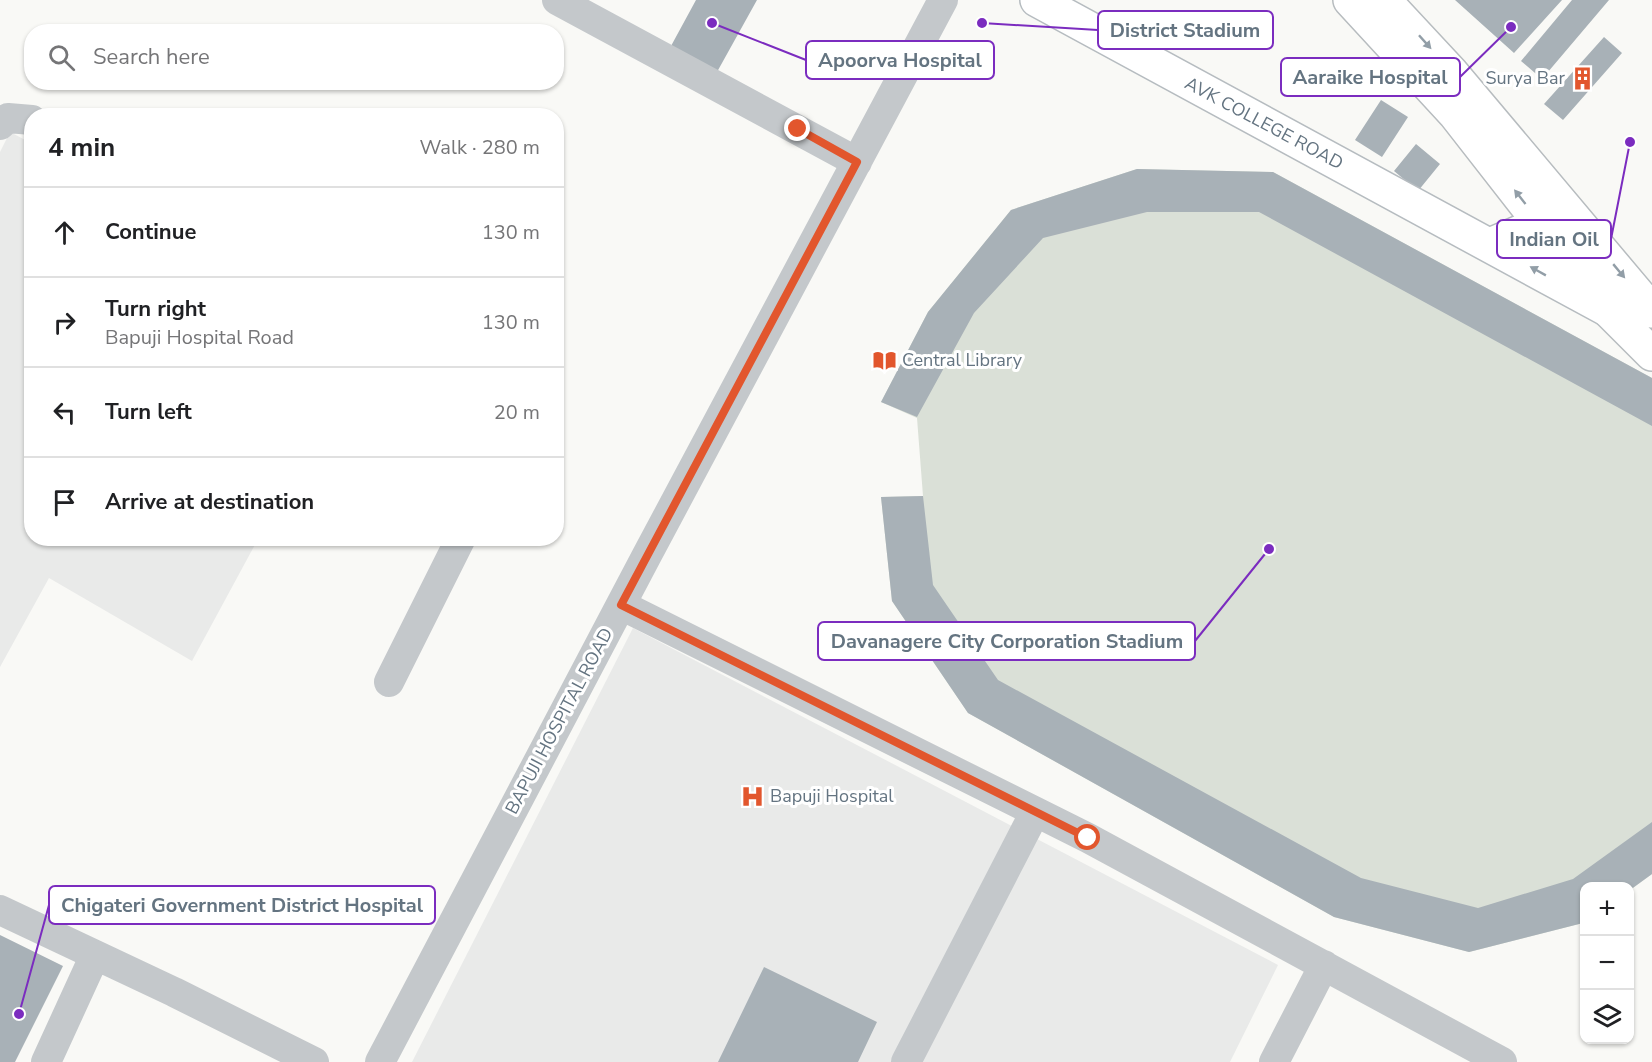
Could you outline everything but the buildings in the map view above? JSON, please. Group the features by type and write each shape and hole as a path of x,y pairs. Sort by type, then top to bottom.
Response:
{"main road":[{"name":"AVK COLLEGE ROAD","path":"1037,0 1608,310"},
{"path":"1350,0 1389,10 1455,114 1552,215 1652,311"},
{"path":"1490,245 1552,215"},
{"path":"1552,215 1608,310 1652,354"}],"street":[{"path":"557,0 857,162"},
{"name":"BAPUJI HOSPITAL ROAD","path":"380,1062 943,0"},
{"path":"0,124 8,118 24,119"},
{"path":"389,682 457,546"},
{"path":"621,605 1035,812 1502,1062"},
{"path":"906,1062 1035,812"},
{"path":"0,910 314,1062"},
{"path":"46,1062 95,955"},
{"path":"1274,1062 1324,965"}],"shaded area":[{"path":"10,132 24,139 24,546 254,546 192,661 49,578 0,667 0,152"},
{"path":"1137,169 1273,172 1652,378 1652,874 1634,887 1634,882 1580,882 1580,924 1469,952 1334,917 968,713 892,601 881,497 923,496 917,418 881,402 928,312 1011,210"},
{"name":"Bapuji Hospital","path":"633,628 1278,965 1230,1062 412,1062"}],"place":[{"name":"Apoorva Hospital","path":"712,23"},
{"name":"District Stadium","path":"982,23"},
{"name":"Aaraike Hospital","path":"1511,27"},
{"name":"Surya Bar","path":"1583,78"},
{"name":"Indian Oil","path":"1630,142"},
{"name":"Central Library","path":"884,360"},
{"name":"Davanagere City Corporation Stadium","path":"1269,549"},
{"name":"Bapuji Hospital","path":"752,796"},
{"name":"Chigateri Government District Hospital","path":"19,1014"}],"route":[{"path":"798,129 857,162 621,605 1088,838"}]}
